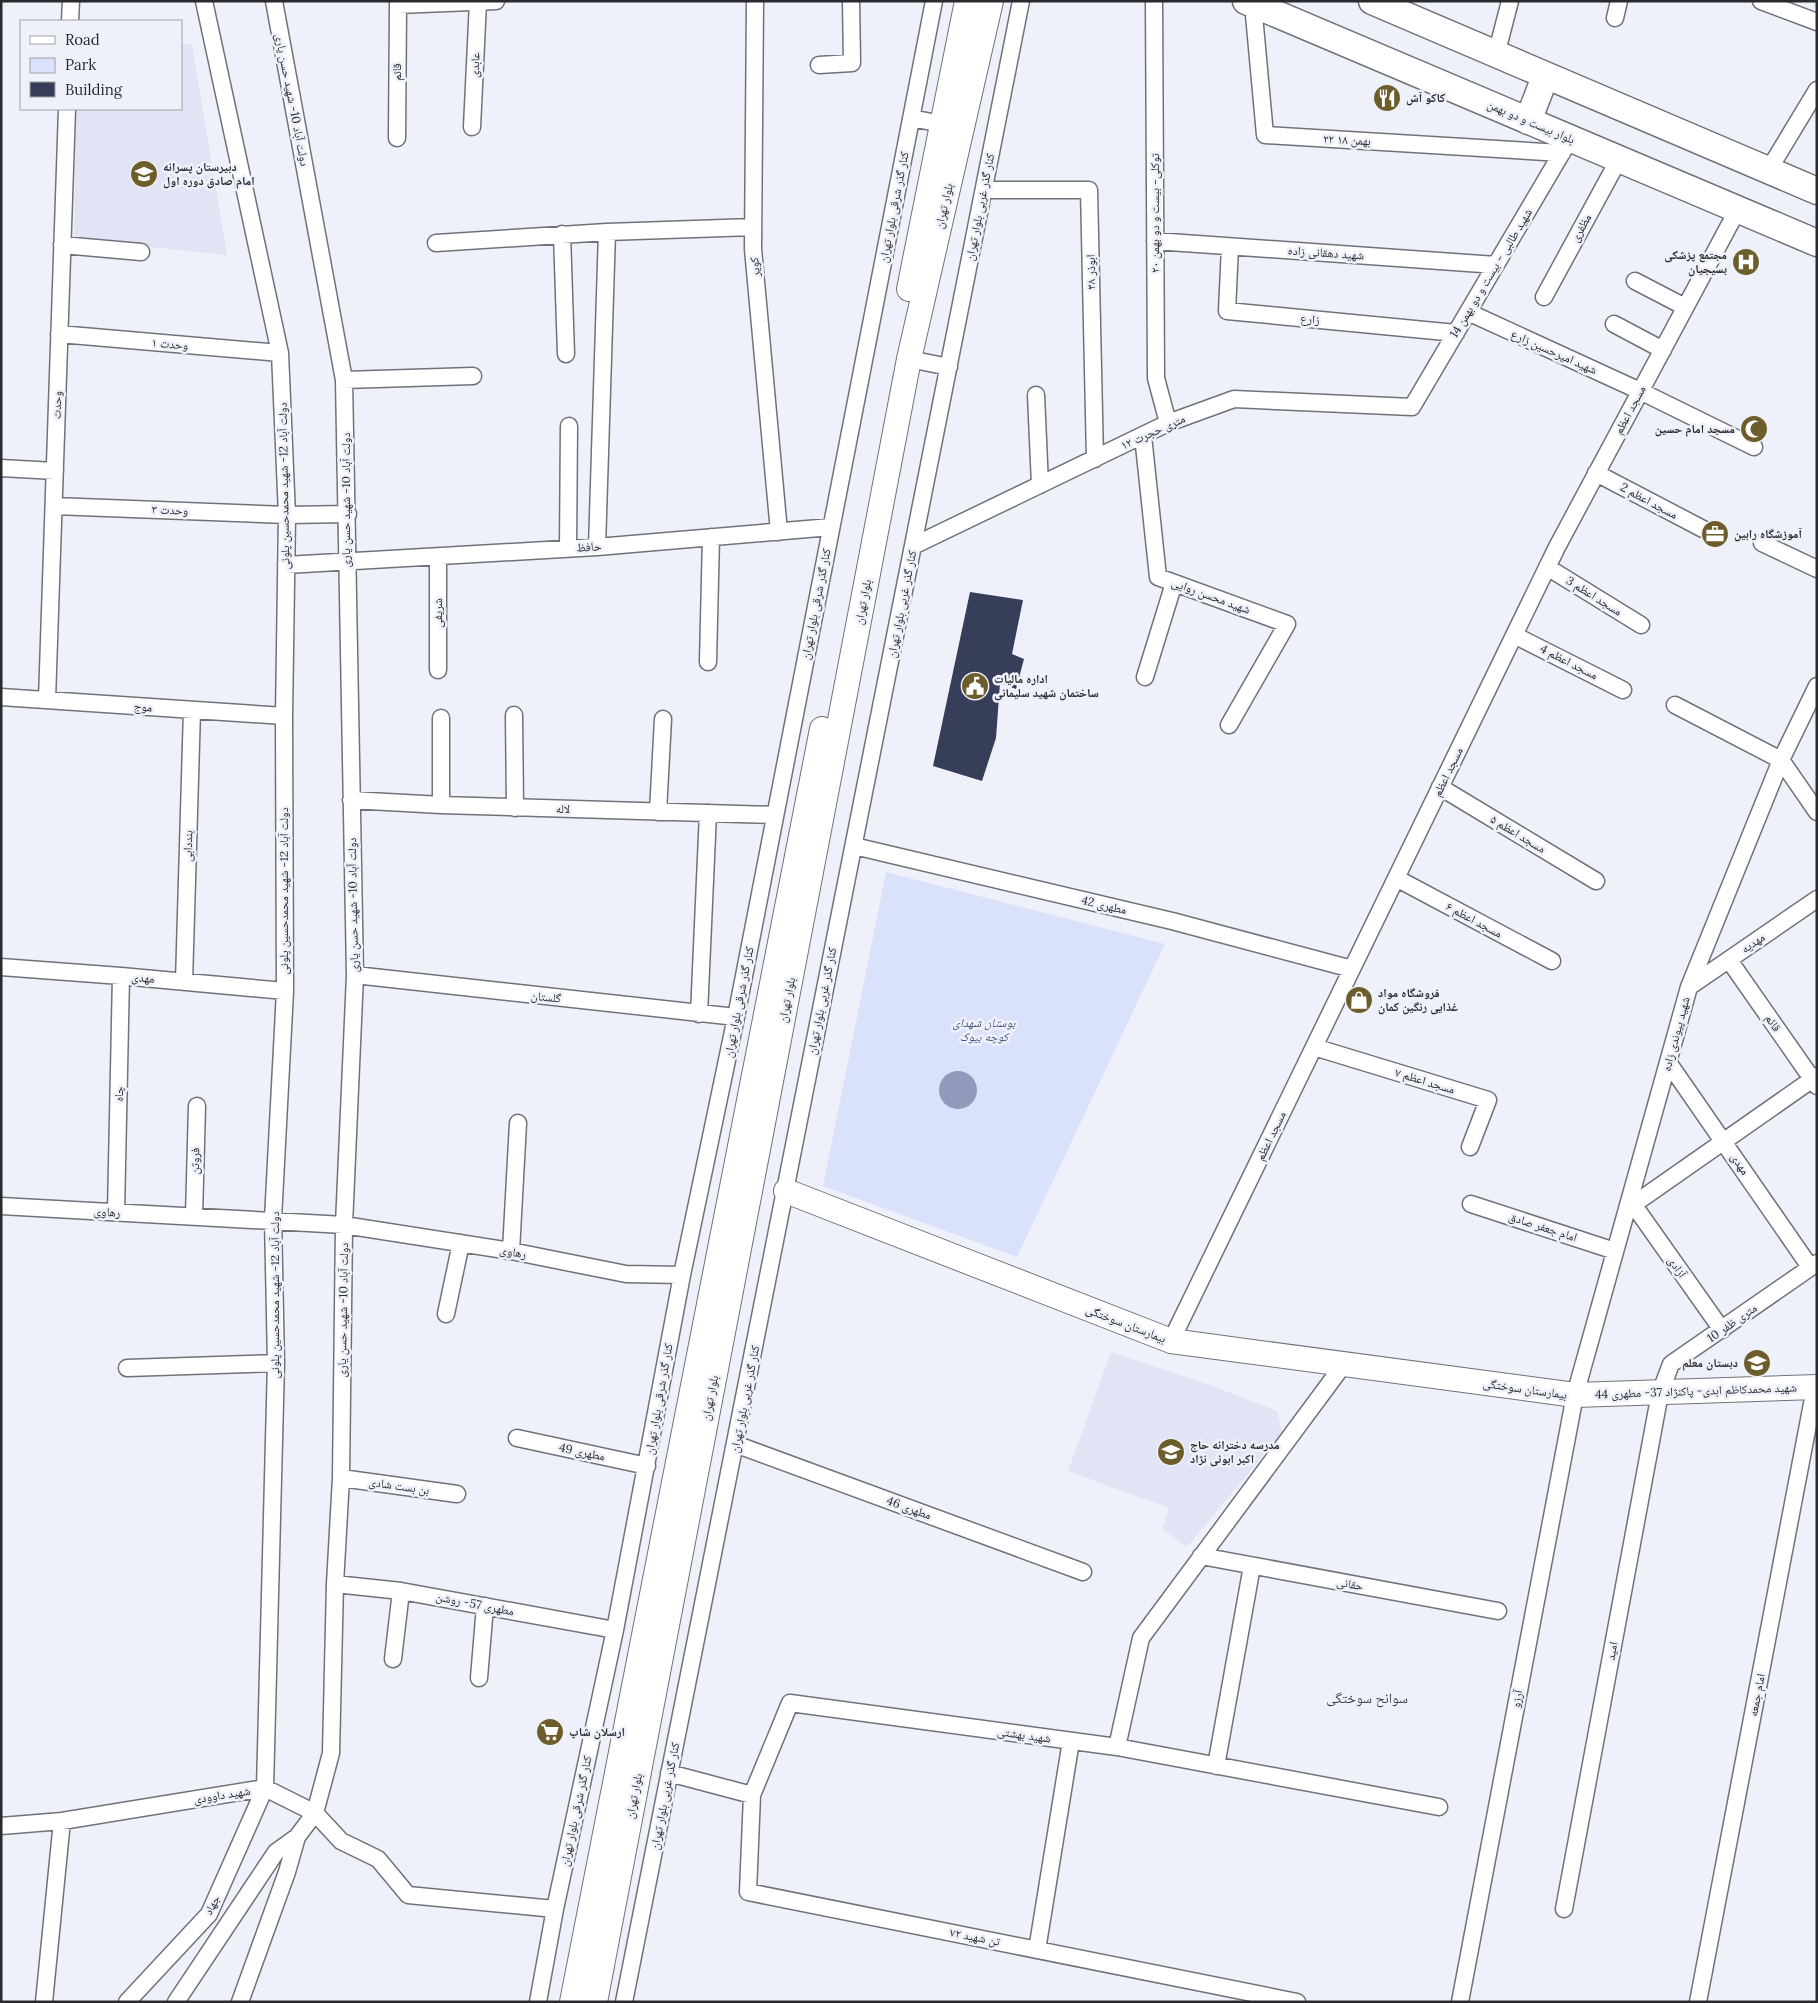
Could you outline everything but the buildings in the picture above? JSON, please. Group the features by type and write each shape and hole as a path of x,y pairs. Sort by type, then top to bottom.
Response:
{"main road":[{"name":"بلوار تهران","path":"572,2002 967,1"},
{"name":"بلوار تهران","path":"595,2002 909,359 991,1"},
{"path":"1372,1 1545,77 1817,191"},
{"name":"بلوار بیست و دو بهمن","path":"1249,3 1528,121 1566,146 1619,159 1817,243"},
{"path":"1528,121 1545,77"},
{"name":"بیمارستان سوختگی","path":"786,1191 1171,1341 1575,1395"},
{"name":"شهید محمدکاظم ابدی- پاکنژاد 37- مطهری 44","path":"1575,1395 1816,1388"}],"street":[{"path":"70,20 71,1"},
{"name":"دولت آباد 12- شهید محمدحسین پلونی","path":"204,1 280,353 287,515 284,716 285,991 274,1219 276,1363 265,1788"},
{"name":"دولت آباد 10- شهید حسن یاری","path":"274,1 344,380 348,514 346,562 355,975 344,1225 341,1478 334,1584 331,1753 315,1814"},
{"name":"قائم","path":"397,138 398,3 496,1"},
{"name":"کویر","path":"755,1 753,250 779,532"},
{"path":"819,66 852,63 851,1"},
{"name":"کنار گذر شرقی بلوار تهران","path":"538,2002 555,1909 615,1630 682,1275 736,1017 934,1"},
{"name":"کنار گذر غربی بلوار تهران","path":"624,2002 1021,1"},
{"name":"توکلی- بیست و دو بهمن ۲۰","path":"1154,1 1156,378 1168,424"},
{"path":"1496,55 1510,1"},
{"path":"1615,18 1620,1"},
{"path":"1761,1 1817,22"},
{"name":"عابدی","path":"472,127 478,2"},
{"name":"۲۲ بهمن ۱۸","path":"1249,3 1264,135 1566,146"},
{"path":"1768,171 1817,90"},
{"name":"وحدت","path":"47,700 67,110"},
{"path":"911,118 942,124"},
{"name":"شهید طالبی - بیست و دو بهمن 14","path":"1412,407 1566,146"},
{"name":"مظفری","path":"1544,297 1619,159"},
{"name":"۳۸ ابوذر","path":"984,190 1089,190 1096,459"},
{"name":"مسجد اعظم","path":"1171,1341 1514,634 1596,473 1738,209"},
{"path":"436,243 562,234 753,227"},
{"path":"597,547 607,232"},
{"path":"562,234 566,354"},
{"name":"شهید دهقانی زاده","path":"1156,242 1496,265"},
{"path":"62,245 141,252"},
{"name":"زارع","path":"1230,247 1228,311 1456,333"},
{"path":"1634,281 1685,308"},
{"name":"شهید امیرحسین زارع","path":"1468,312 1640,391 1754,448"},
{"path":"1614,324 1663,350"},
{"name":"وحدت ۱","path":"60,334 280,353"},
{"path":"909,359 949,367"},
{"path":"344,380 473,376"},
{"path":"1036,395 1040,485"},
{"name":"۱۲ متری حجرت","path":"913,546 1168,424 1234,399 1412,407"},
{"path":"568,548 570,426"},
{"name":"شهید محسن روایی","path":"1143,436 1158,577 1287,624 1229,725"},
{"path":"1,468 55,471"},
{"name":"مسجد اعظم 2","path":"1596,473 1703,529"},
{"name":"وحدت ۳","path":"54,506 287,515 348,514"},
{"name":"حافظ","path":"286,566 597,547 831,527"},
{"path":"708,662 711,537"},
{"path":"1762,543 1817,569"},
{"name":"شریفی","path":"438,557 438,670"},
{"name":"مسجد اعظم 3","path":"1548,567 1642,625"},
{"path":"1145,678 1174,583"},
{"name":"مسجد اعظم 4","path":"1514,634 1623,690"},
{"name":"شهید پیوندی زاده","path":"1575,1395 1615,1251 1630,1206 1689,987 1780,760 1817,686"},
{"name":"موج","path":"1,697 284,716"},
{"path":"1676,705 1780,760 1817,812"},
{"name":"بنددابی","path":"184,982 192,710"},
{"path":"514,715 515,808"},
{"path":"441,718 441,805"},
{"path":"658,812 663,719"},
{"name":"مسجد اعظم ۵","path":"1440,787 1596,881"},
{"name":"لاله","path":"351,800 515,808 775,815"},
{"path":"699,1014 708,813"},
{"name":"مطهری 42","path":"854,846 1172,921 1352,969"},
{"name":"مسجد اعظم ۶","path":"1396,878 1552,961"},
{"name":"مهدیه","path":"1689,987 1817,899"},
{"name":"قائم","path":"1729,960 1815,1080"},
{"name":"مهدی","path":"1,968 122,976 285,991"},
{"name":"گلستان","path":"355,975 736,1017"},
{"name":"چاه","path":"116,1212 122,976"},
{"name":"مسجد اعظم ۷","path":"1314,1047 1488,1100 1470,1147"},
{"name":"مهدی","path":"1668,1062 1813,1265"},
{"path":"1630,1206 1815,1080"},
{"name":"فروتن","path":"194,1216 196,1106"},
{"path":"511,1251 518,1123"},
{"name":"امام جعفر صادق","path":"1471,1204 1615,1251"},
{"name":"رهاوی","path":"1,1206 274,1219 344,1225 511,1251 626,1274 682,1275"},
{"name":"آزادی","path":"1630,1206 1722,1330"},
{"path":"446,1314 461,1244"},
{"name":"10 متری ظفر","path":"1660,1393 1671,1364 1813,1265"},
{"path":"127,1368 276,1363"},
{"path":"1117,1747 1141,1638 1344,1364"},
{"name":"امام جمعه","path":"1698,2002 1816,1388"},
{"name":"امید","path":"1564,1909 1660,1393"},
{"name":"آرزو","path":"1460,2002 1575,1395"},
{"name":"مطهری 49","path":"517,1438 647,1466"},
{"name":"مطهری 46","path":"736,1444 1083,1572"},
{"name":"بن بست شادی","path":"341,1478 457,1494"},
{"name":"حقانی","path":"1201,1556 1498,1611"},
{"path":"1216,1766 1252,1566"},
{"name":"مطهری 57- روشن","path":"334,1584 402,1590 615,1630"},
{"path":"393,1659 402,1590"},
{"path":"479,1678 485,1606"},
{"name":"شهید بهشتی","path":"752,1795 790,1703 1117,1747 1439,1807"},
{"path":"1037,1950 1071,1741"},
{"path":"669,1773 752,1795"},
{"name":"شهید داوودی","path":"1,1826 62,1821 265,1788 315,1814 341,1841 378,1859 408,1895 555,1909"},
{"name":"جهاد","path":"127,2002 209,1914 265,1788"},
{"name":"۷۲ تن شهید","path":"752,1795 748,1892 1297,2002"},
{"name":"جهاد","path":"176,2002 276,1852 297,1837 315,1814"},
{"path":"44,2002 62,1821"},
{"path":"240,2002 287,1872 297,1837"}],"shaded area":[{"name":"دبیرستان پسرانه امام صادق دوره اول","path":"182,43 192,45 227,255 74,239 76,110 182,110"},
{"path":"958,1071 971,1077 977,1090 971,1103 958,1109 945,1103 939,1090 945,1077"},
{"name":"مدرسه دخترانه حاج اکبر ابوئی نژاد","path":"1111,1352 1215,1387 1277,1411 1282,1433 1187,1547 1162,1529 1169,1508 1068,1471"}],"green space":[{"name":"بوستان شهدای کوچه بیوک","path":"886,872 1165,944 1017,1257 823,1186"}],"place":[{"name":"کاکو آش","path":"1387,98"},
{"name":"دبیرستان پسرانه امام صادق دوره اول","path":"144,174"},
{"name":"مجتمع پزشکی بسیجیان","path":"1746,262"},
{"name":"مسجد امام حسین","path":"1754,429"},
{"name":"آموزشگاه رابین","path":"1715,534"},
{"name":"اداره مالیات ساختمان شهید سلیمانی","path":"975,686"},
{"name":"فروشگاه مواد غذایی رنگین کمان","path":"1359,1000"},
{"name":"دبستان معلم","path":"1757,1363"},
{"name":"مدرسه دخترانه حاج اکبر ابوئی نژاد","path":"1171,1452"},
{"name":"ارسلان شاپ","path":"550,1732"}],"district":[{"name":"سوانح سوختگی","path":"1367,1698"}]}
